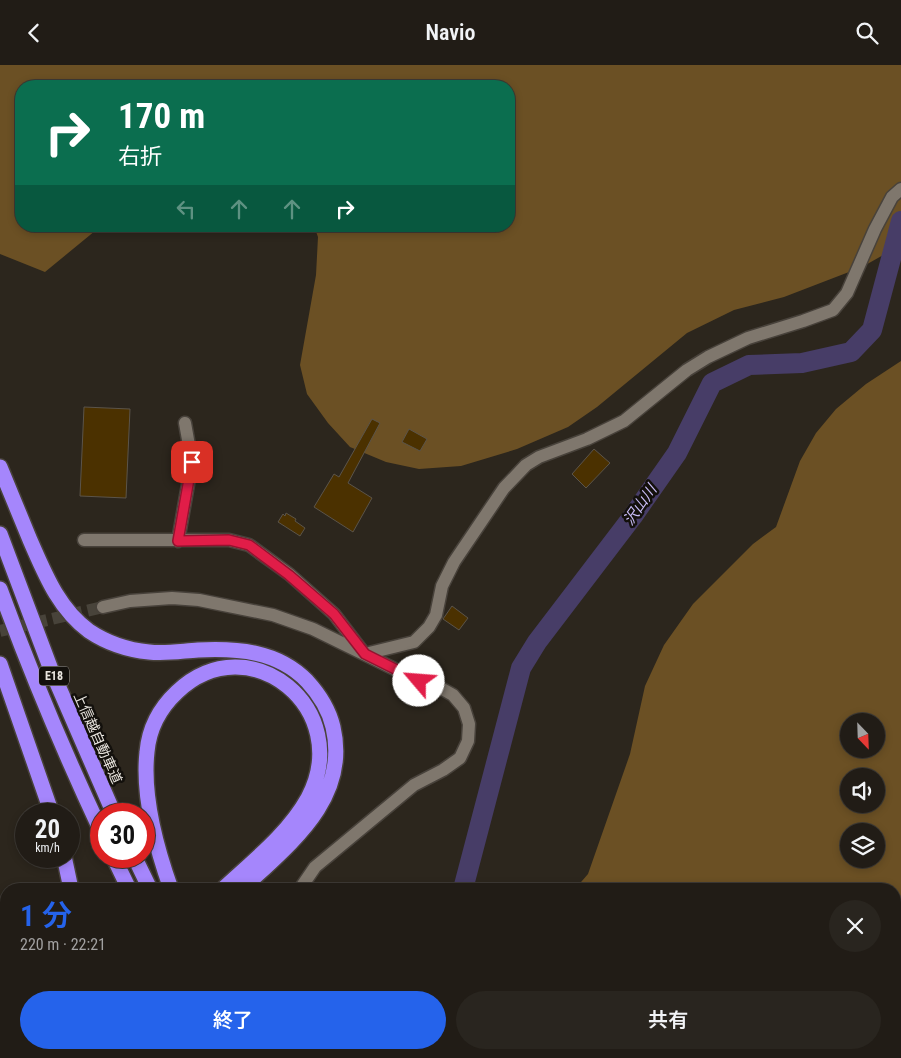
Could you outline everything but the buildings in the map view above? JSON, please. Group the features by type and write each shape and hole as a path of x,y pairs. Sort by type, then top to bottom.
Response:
{"highway":[{"path":"0,467 48,582 75,620 91,632 109,642 128,649 151,653 228,650 248,651 267,656 284,663 299,673 324,703 331,720 336,747 334,773 327,793 318,811 304,829 248,883"},
{"name":"上信越自動車道","path":"0,535 50,667 109,803"},
{"name":"E18","path":"0,589 44,703 90,806"},
{"path":"0,664 48,803"},
{"path":"168,883 148,797 147,752 151,733 158,715 169,700 183,687 199,676 217,669 235,667 253,669 270,675 287,685 300,697 310,712 317,728 320,761 308,797 294,819 278,837 229,883"},
{"path":"67,868 71,883"},
{"path":"119,868 126,883"},
{"path":"140,868 147,883"}],"street":[{"path":"365,654 414,642 429,627 436,615 442,586 454,562 504,488 526,465 539,457 587,439 624,421 687,371 708,357 748,338 832,310 848,293 875,229 892,197 901,189"},
{"path":"178,541 192,462 185,423"},
{"path":"84,541 229,540 249,545 289,575 334,614 365,654"},
{"path":"103,607 152,599 172,598 199,600 274,615 313,629 419,681 437,686 452,695 464,708 469,724 468,741 460,758 443,770 414,785 315,867 304,883"}],"shaded area":[{"path":"0,65 901,65 901,245 862,267 784,297 734,310 687,333 597,407 568,427 517,449 461,466 419,469 386,462 350,447 328,423 307,394 300,365 316,275 318,237 316,232 515,232 515,80 15,80 15,232 94,232 45,272 0,254"},
{"path":"901,361 901,883 580,883 588,874 630,754 645,686 664,645 693,604 753,544 776,527 800,461 816,433 836,409 866,384"}],"waterway":[{"name":"沢山川","path":"465,883 521,668 537,642 633,516 677,453 712,383 749,365 802,363 851,352 872,330 901,221"}],"tunnel":[{"path":"0,631 103,607"}],"route":[{"path":"192,462 178,541 229,540 249,545 289,575 334,614 365,654 419,681"}]}
